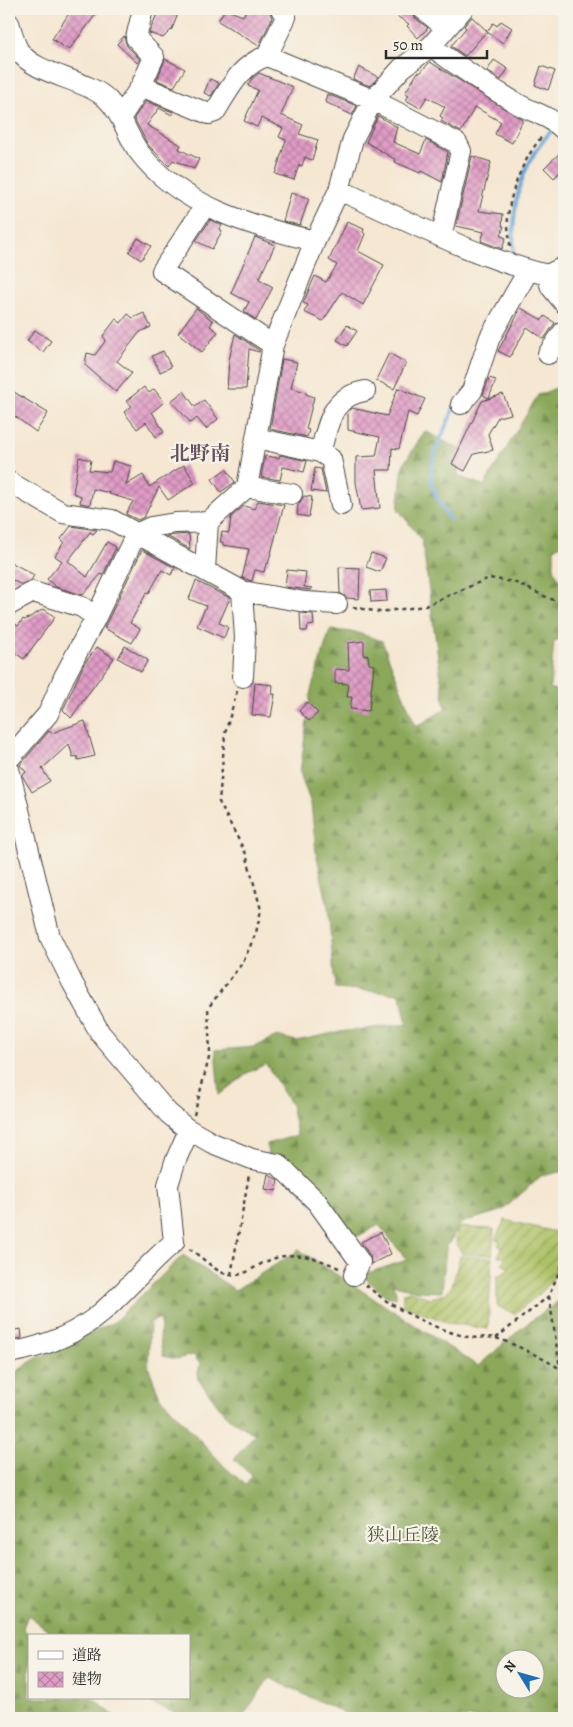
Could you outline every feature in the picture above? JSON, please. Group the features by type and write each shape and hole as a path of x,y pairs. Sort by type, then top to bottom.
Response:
{"street":[{"path":"121,117 141,86 154,57 136,38 144,9"},
{"path":"267,56 286,17 281,9"},
{"path":"423,9 446,28"},
{"path":"9,759 48,714 64,676 96,617 136,534 151,527 175,523 208,522 248,488 272,346 338,190 353,139 373,100 402,68 431,46 463,9"},
{"path":"9,23 14,56 89,87 108,100 121,117 138,150 162,178 205,206 286,234 315,241"},
{"path":"431,46 480,82 560,125"},
{"path":"141,86 209,114 215,112 240,71 254,60 267,56 373,100 457,143 461,151 440,237"},
{"path":"338,190 440,237 519,267 556,271 551,287 564,303"},
{"path":"205,206 162,271 272,346"},
{"path":"461,404 472,392 490,337 519,267"},
{"path":"548,354 564,331"},
{"path":"320,452 335,406 354,393 365,391"},
{"path":"256,438 320,452 331,459 341,506"},
{"path":"9,482 63,513 112,520 242,591 305,602 337,604"},
{"path":"248,488 292,494"},
{"path":"205,570 208,522"},
{"path":"242,591 245,638 243,677"},
{"path":"9,605 33,592 82,607 96,617"},
{"path":"9,769 50,937 100,1034 168,1113 189,1130 212,1143 252,1159 278,1164 317,1202 360,1262 354,1275"},
{"path":"9,1353 51,1342 89,1322 129,1286 149,1262 174,1242 168,1185 175,1162 189,1130"}],"path":[{"path":"519,267 508,218 516,184 532,149 560,125"},
{"path":"337,604 379,612 425,606 489,578 514,582 564,605"},
{"path":"189,1130 201,1097 210,1054 208,1008 243,962 256,933 261,910 246,854 219,802 224,734 233,701 243,677"},
{"path":"231,1275 252,1159"},
{"path":"174,1242 195,1252 225,1274 231,1275 236,1275 276,1257 299,1254 320,1259 354,1275 373,1292 394,1306 429,1323 469,1337 496,1338 560,1368 564,1372"},
{"path":"496,1338 548,1296 564,1259"},
{"path":"548,1296 560,1368"}],"green space":[{"path":"556,388 564,397 564,544 554,548 554,570 564,587 564,638 554,641 550,688 564,693 564,1171 541,1176 503,1210 461,1223 446,1248 442,1292 417,1291 392,1284 396,1291 396,1298 386,1296 361,1275 407,1260 379,1225 349,1241 268,1158 267,1144 297,1135 291,1105 266,1064 247,1073 219,1095 215,1050 254,1047 277,1036 296,1041 338,1032 407,1024 400,994 335,988 328,907 316,852 311,804 300,773 311,690 330,630 355,632 382,641 416,727 445,709 422,540 398,509 403,465 425,431 459,449 458,476 484,486 538,395"},
{"path":"505,1220 564,1234 561,1262 551,1282 514,1314 497,1306 497,1277 510,1269 502,1264 505,1257 498,1256 502,1248 498,1245 500,1241 495,1239"},
{"path":"457,1227 494,1229 492,1255 462,1254 456,1242"},
{"name":"狭山丘陵","path":"299,1250 478,1366 524,1326 561,1299 564,1303 564,1718 355,1718 269,1678 242,1718 186,1718 145,1700 190,1700 190,1634 53,1634 28,1615 23,1628 28,1634 28,1700 94,1700 117,1718 9,1718 9,1377 33,1360 114,1322 183,1255 235,1290","holes":["161,1318 160,1340 163,1356 176,1359 194,1355 200,1364 197,1378 228,1418 255,1434 234,1459 252,1476 246,1485 225,1467 160,1397 148,1366 150,1322"]},
{"path":"460,1256 492,1258 488,1329 449,1323 403,1306 403,1293 409,1291 430,1298 445,1294 452,1286"}],"building":[{"path":"72,9 100,9 69,50 52,39"},
{"path":"159,9 180,9 172,29 163,38 149,33"},
{"path":"225,9 243,16 247,9 269,9 272,18 259,46 218,21"},
{"path":"386,9 411,9 415,18 428,28 418,38 407,26 409,24"},
{"path":"472,17 487,31 465,56 451,46 466,28 464,26"},
{"path":"501,21 512,28 503,43 487,32 493,23 497,26"},
{"path":"124,36 127,46 140,59 137,63 117,44"},
{"path":"165,59 185,69 174,87 157,80"},
{"path":"494,60 508,69 501,80 487,71"},
{"path":"430,62 523,120 512,143 495,134 501,122 475,107 461,132 441,121 443,118 440,116 445,107 427,97 420,108 406,100 409,95 405,93 418,72 420,73"},
{"path":"541,66 555,71 548,90 535,85"},
{"path":"359,67 378,77 370,86 353,79"},
{"path":"259,73 293,87 281,115 303,125 299,134 318,140 312,160 305,157 302,166 299,165 294,180 275,174 286,140 279,137 283,128 261,118 257,127 244,121 258,90 248,86 251,80"},
{"path":"210,79 219,83 211,96 204,93"},
{"path":"327,94 357,106 352,115 325,102"},
{"path":"146,101 173,112 172,115 159,108 147,125 181,145 179,149 199,159 194,169 173,160 169,166 148,145 134,118"},
{"path":"378,116 397,127 393,142 420,154 426,140 448,152 442,182 421,171 420,173 395,162 396,160 366,142"},
{"path":"564,149 564,168 554,178 544,168"},
{"path":"472,156 491,162 479,211 503,214 502,226 504,226 501,236 506,238 502,249 481,241 484,232 456,226"},
{"path":"291,193 309,198 300,225 283,221"},
{"path":"210,220 222,225 220,229 222,231 212,249 196,241"},
{"path":"347,222 364,229 363,232 365,234 358,251 384,265 363,305 342,292 323,321 304,312 308,305 303,303 315,276 326,282 337,265 329,260"},
{"path":"255,237 275,245 259,279 273,287 256,320 244,311 249,302 231,293"},
{"path":"138,238 151,246 141,260 129,252"},
{"path":"196,308 213,321 210,326 218,332 202,352 178,333"},
{"path":"521,308 542,320 545,316 555,323 544,339 527,327 510,357 498,351"},
{"path":"144,313 151,327 140,332 117,361 132,373 116,392 85,365 87,353 95,355 106,340 103,336 116,319 121,323 128,314 133,318"},
{"path":"347,325 357,331 347,346 337,340"},
{"path":"35,330 51,341 43,352 27,341"},
{"path":"235,334 260,351 249,349 246,389 227,389 229,360"},
{"path":"163,351 171,367 160,372 152,356"},
{"path":"389,353 406,363 394,389 376,380"},
{"path":"282,359 297,362 291,388 306,392 306,394 314,397 306,429 309,430 307,437 270,429"},
{"path":"489,378 496,380 489,398 483,395"},
{"path":"144,387 149,393 154,389 164,402 152,412 164,432 156,437 146,422 137,429 124,412 132,406 126,401"},
{"path":"398,388 425,399 417,416 408,412 399,449 392,448 391,470 376,470 380,508 361,510 356,482 356,457 376,456 380,437 348,430 348,413 352,408 387,416"},
{"path":"9,389 48,413 36,432 9,412"},
{"path":"184,391 195,407 204,400 218,419 206,429 197,418 191,423 171,401"},
{"path":"503,394 511,414 498,417 488,434 493,450 474,454 465,471 452,464 482,401"},
{"path":"280,455 307,461 304,472 283,467 280,480 261,477 265,456 279,458"},
{"path":"79,457 91,460 89,470 110,472 113,461 131,466 126,485 143,475 149,487 184,465 195,483 168,500 159,487 144,517 138,520 126,514 133,501 110,493 93,489 90,505 80,503 81,496 73,493"},
{"path":"315,468 321,469 326,493 311,491"},
{"path":"226,469 235,482 221,492 212,479"},
{"path":"304,496 312,497 309,517 297,515 298,505"},
{"path":"258,501 284,505 268,564 266,564 264,572 255,570 252,581 242,578 249,549 223,545 223,542 220,542 222,532 229,533 231,517 244,506 254,509"},
{"path":"71,526 97,530 93,534 90,532 68,561 87,577 107,542 116,547 103,575 101,574 83,595 56,587 47,579 62,561 55,556 64,542 61,539"},
{"path":"189,534 190,549 167,536 176,535"},
{"path":"142,550 175,568 171,575 162,570 149,593 147,592 130,623 140,629 132,643 104,628"},
{"path":"371,553 386,558 380,572 366,567"},
{"path":"9,561 34,575 31,581 21,585 9,578"},
{"path":"339,567 360,568 359,599 347,598 340,593"},
{"path":"287,570 306,572 304,587 312,588 311,590 285,587"},
{"path":"196,581 230,598 219,623 228,627 224,638 197,626 206,606 189,599"},
{"path":"386,590 387,601 371,602 370,591"},
{"path":"44,609 55,617 24,659 15,653 9,664 9,643 13,637 9,634 9,619 18,626 23,619 25,620"},
{"path":"300,613 313,614 314,625 308,626 307,631 301,631"},
{"path":"364,641 364,656 368,655 369,664 374,665 369,711 350,709 352,697 347,697 349,684 335,683 335,669 349,670 348,643"},
{"path":"125,646 148,660 141,672 118,658"},
{"path":"97,647 114,658 71,718 63,710 84,664"},
{"path":"255,683 273,685 272,694 275,694 271,717 252,715"},
{"path":"307,702 318,713 309,721 299,711"},
{"path":"85,721 95,756 78,760 77,756 73,757 69,744 42,769 50,781 32,792 23,777 26,772 20,765 49,731 52,733"},
{"path":"268,1174 278,1180 276,1191 265,1189"},
{"path":"381,1232 391,1254 371,1264 370,1256 361,1242"},
{"path":"21,1329 22,1338 9,1341 9,1331"}],"waterway":[{"path":"514,259 514,223 519,190 531,159 553,129"},
{"path":"449,519 436,495 431,478 434,457 455,405"}],"district":[{"name":"北野南","path":"200,453"}]}
